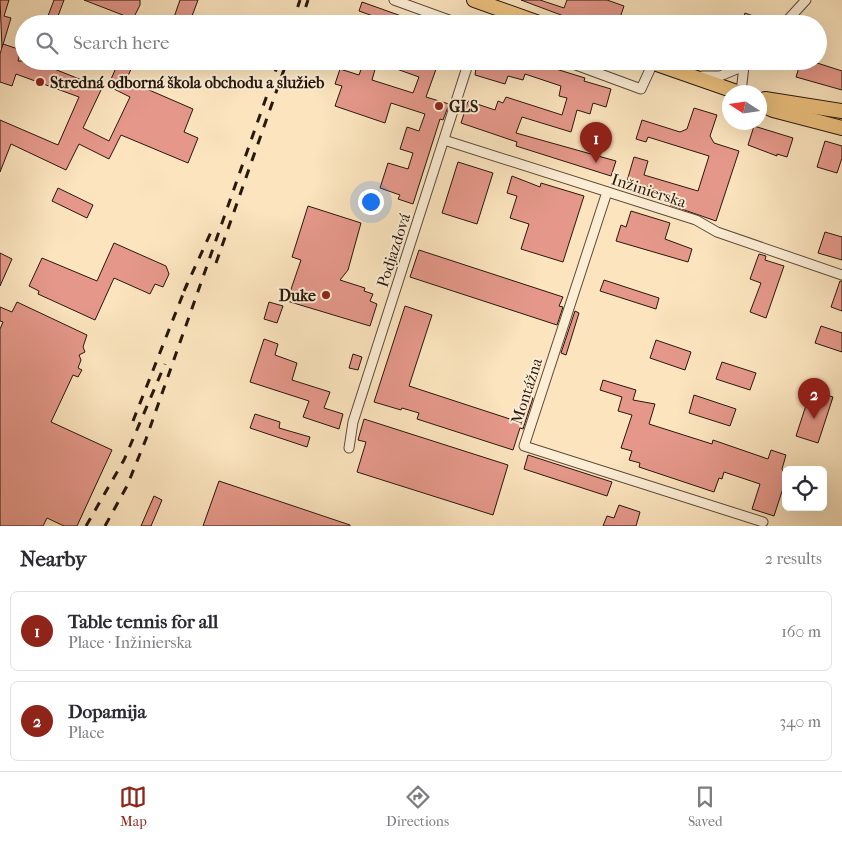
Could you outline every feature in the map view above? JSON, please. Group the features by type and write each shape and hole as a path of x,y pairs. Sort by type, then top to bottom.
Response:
{"main road":[{"path":"474,0 516,15"},
{"path":"674,70 722,87"},
{"path":"767,99 842,112"},
{"path":"767,107 842,128"}],"street":[{"path":"394,0 435,15"},
{"path":"792,15 806,0"},
{"name":"Podjazdová","path":"349,448 353,422 466,70"},
{"path":"589,70 641,89 647,70"},
{"path":"692,76 720,76 733,70"},
{"path":"742,85 745,70"},
{"name":"Inžinierska","path":"444,140 696,220 717,232 842,275"},
{"name":"Montážna","path":"607,192 524,446 763,522"}],"building":[{"path":"0,0 9,0 4,16 11,18 2,48"},
{"path":"54,0 64,0 58,15 48,15"},
{"path":"84,0 140,0 140,5 135,15 123,15"},
{"path":"180,0 198,0 192,15 175,15"},
{"path":"521,0 540,0 564,8 567,0 607,0 624,6 621,15 561,15"},
{"path":"362,2 399,15 370,15 359,11"},
{"path":"3,44 15,48 15,70 57,70 102,88 83,128 109,141 130,97 108,86 115,70 131,70 126,80 193,109 184,132 198,138 188,163 121,135 109,159 79,144 66,170 11,144 0,172 0,120 58,145 79,97 16,74 12,86 0,82 0,54"},
{"path":"827,66 842,71 842,90 796,77 798,70 827,70"},
{"path":"340,70 359,75 361,70 375,70 372,80 413,93 419,77 399,70 436,70 426,97 449,104 443,120 440,119 413,204 398,199 400,195 380,188 388,163 408,169 413,153 400,149 407,127 419,131 425,114 391,103 385,123 335,106 342,86 335,84"},
{"path":"476,70 559,70 585,78 584,81 611,89 606,107 593,103 590,114 577,110 571,132 522,117 516,133 616,161 611,176 516,146 517,142 461,123 468,101 495,110 498,101 503,103 506,97 562,115 567,98 559,96 561,86 525,74 523,80 508,76 505,84 475,75"},
{"path":"694,108 717,115 710,136 714,143 739,151 716,221 670,205 673,195 627,181 634,157 648,161 644,175 698,191 709,156 648,137 646,142 636,139 642,120 680,132 687,129"},
{"path":"753,130 767,130 793,138 787,157 777,154 777,156 748,145"},
{"path":"825,141 842,146 842,158 837,173 817,167"},
{"path":"458,162 493,173 477,224 442,213"},
{"path":"512,176 540,187 541,183 584,196 563,262 521,249 529,224 510,218 517,196 507,193"},
{"path":"58,188 93,205 87,218 52,201"},
{"path":"308,206 361,223 348,270 340,280 365,288 364,291 373,294 370,301 377,304 370,326 287,301 301,260 292,257"},
{"path":"631,211 670,223 665,239 692,249 688,262 616,241 621,225 626,227"},
{"path":"825,232 842,237 842,260 818,253"},
{"path":"114,243 166,266 169,274 163,287 155,284 150,294 114,278 95,320 38,294 39,291 29,286 42,258 97,281"},
{"path":"419,250 563,297 559,306 563,307 557,325 410,277"},
{"path":"0,253 12,259 0,286"},
{"path":"759,254 766,256 765,260 784,266 766,318 750,312 761,283 750,279"},
{"path":"604,280 659,298 656,309 600,291"},
{"path":"840,281 842,281 842,311 831,307"},
{"path":"17,302 87,335 83,347 85,352 79,355 81,360 78,368 82,370 78,377 73,375 51,422 112,450 77,526 64,526 47,518 43,526 0,526 0,329 3,322 0,321 0,307 12,312"},
{"path":"269,302 283,306 277,323 264,319"},
{"path":"405,306 432,315 409,386 516,421 525,395 533,398 523,429 520,428 513,450 417,419 419,413 374,402"},
{"path":"575,311 579,313 566,355 561,353"},
{"path":"821,326 842,333 842,352 815,343"},
{"path":"264,339 278,344 275,355 297,363 292,380 330,392 324,408 343,414 339,429 303,417 309,401 250,382"},
{"path":"656,340 691,352 685,370 650,358"},
{"path":"353,354 362,357 358,370 349,368"},
{"path":"722,362 756,373 750,390 716,379"},
{"path":"603,380 636,390 633,400 655,404 649,424 712,444 713,440 768,459 771,450 786,455 782,466 782,491 774,516 752,509 760,484 724,472 722,479 719,478 714,492 639,467 640,463 629,460 632,451 621,448 632,415 618,411 622,397 600,390"},
{"path":"814,391 833,397 818,443 796,436 810,393 813,394"},
{"path":"694,395 736,409 730,426 689,413"},
{"path":"255,414 280,422 279,428 310,437 307,447 250,428"},
{"path":"364,419 508,465 493,515 357,472 366,442 358,440"},
{"path":"528,455 612,482 607,496 524,469"},
{"path":"219,481 350,525 350,526 203,526"},
{"path":"154,496 162,500 151,526 141,526"},
{"path":"619,505 640,512 636,526 603,526 607,516 614,518"}],"railway":[{"path":"295,15 300,0"},
{"path":"303,15 308,0"},
{"path":"105,526 127,486 146,439 276,70"},
{"path":"216,263 284,70"},
{"path":"184,291 212,230"},
{"path":"133,421 187,284"},
{"path":"86,526 124,460 165,364"}],"place":[{"name":"Stredná odborná škola obchodu a služieb","path":"40,82"},
{"name":"GLS","path":"439,106"},
{"name":"Table tennis for all","path":"596,163"},
{"name":"Duke","path":"326,295"},
{"name":"Dopamija","path":"814,419"}]}
